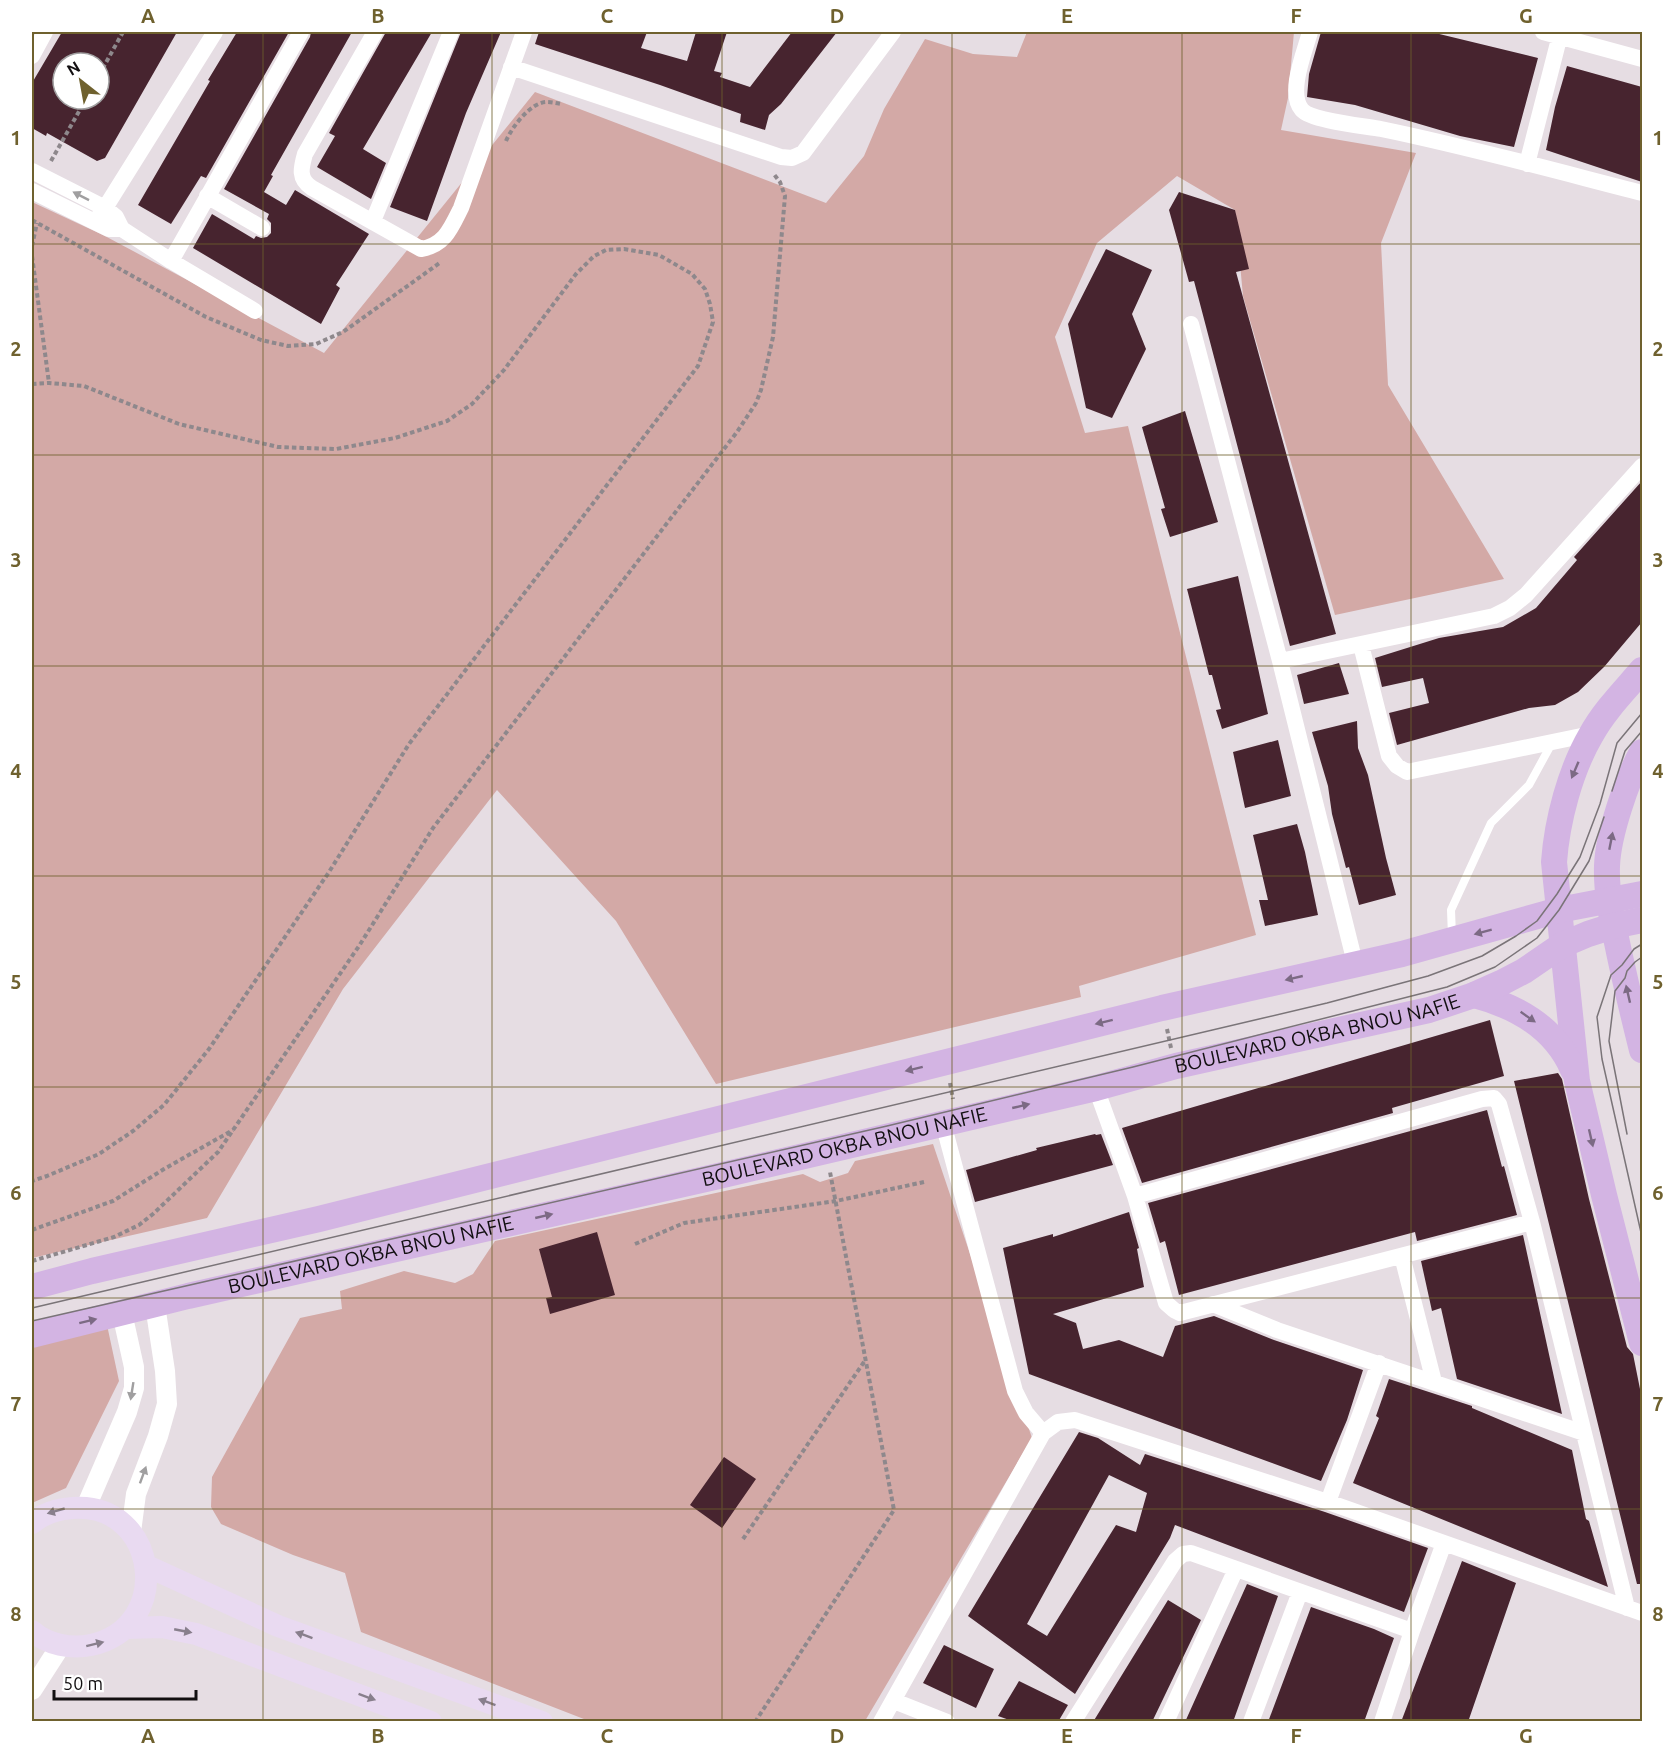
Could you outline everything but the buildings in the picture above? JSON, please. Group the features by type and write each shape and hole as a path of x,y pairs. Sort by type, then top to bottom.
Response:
{"main road":[{"path":"1511,924 1522,917 1540,898 1552,875 1556,839 1572,777 1591,734 1642,670"},
{"path":"1639,767 1642,807"},
{"path":"1639,767 1614,827 1607,864 1608,899 1613,926 1641,1037"},
{"path":"1554,862 1577,1081 1642,1343"},
{"path":"32,1287 103,1268 319,1219 1162,1008 1402,954 1559,910 1642,894"},
{"name":"BOULEVARD OKBA BNOU NAFIE","path":"32,1335 1096,1088 1176,1066 1429,1010 1501,983 1524,971 1562,945 1588,934 1642,920"},
{"path":"1474,995 1497,1001 1519,1011 1539,1025 1556,1042 1569,1061 1577,1081"},
{"path":"32,1523 40,1516 59,1509 86,1507 99,1510 116,1518 131,1532 141,1548 147,1566 144,1600 136,1615 125,1628 104,1642 79,1648 38,1637 32,1631"},
{"path":"147,1566 278,1626 542,1722"},
{"path":"125,1628 162,1627 196,1634 431,1722"}],"street":[{"path":"32,56 45,32"},
{"path":"95,222 215,32"},
{"path":"171,261 301,32"},
{"path":"375,32 305,154 302,178 305,183 421,249 439,243 452,226 461,208 524,32"},
{"path":"373,221 451,32"},
{"path":"511,67 781,157 792,158 802,153 893,32"},
{"path":"1310,32 1296,87 1296,98 1303,112 1314,117 1382,129 1642,194"},
{"path":"1542,32 1560,35 1642,60"},
{"path":"1527,164 1560,35"},
{"path":"37,174 105,208 116,218 122,229 255,311"},
{"path":"32,190 109,229 122,229"},
{"path":"207,196 262,228"},
{"path":"1191,324 1280,661 1355,963"},
{"path":"1280,661 1494,616 1510,608 1526,596 1642,466"},
{"path":"1361,645 1389,756 1397,766 1407,772 1591,734"},
{"path":"1096,1088 1135,1196 1166,1303 1174,1311 1180,1313 1532,1222"},
{"path":"1135,1196 1482,1099 1494,1098 1499,1104 1532,1222 1584,1433 1635,1611"},
{"path":"950,1122 1015,1391 1026,1413 1043,1433"},
{"path":"1402,1256 1434,1382"},
{"path":"1213,1304 1277,1330 1584,1433"},
{"path":"131,1532 136,1494 158,1436 167,1404 165,1371 155,1305"},
{"path":"86,1507 128,1412 134,1388 134,1367 122,1313"},
{"path":"1328,1502 1379,1363"},
{"path":"881,1722 1043,1433 1058,1422 1075,1420 1328,1502 1635,1611"},
{"path":"1382,1722 1444,1543"},
{"path":"1073,1722 1175,1561 1183,1554 1191,1553 1412,1630"},
{"path":"1166,1722 1236,1569"},
{"path":"1251,1722 1300,1592"},
{"path":"32,1690 61,1645"},
{"path":"894,1701 947,1722"}],"lane":[{"path":"1452,940 1451,910 1491,824 1529,785 1552,742"}],"path":[{"path":"111,54 123,32"},
{"path":"506,141 510,130 526,113 544,102 566,104"},
{"path":"37,174 78,111"},
{"path":"32,1261 114,1237 139,1225 218,1152 359,946 433,828 737,432 756,403 761,390 773,337 784,196 780,182 772,172"},
{"path":"32,220 206,316 261,340 288,345 316,344 343,332 448,257"},
{"path":"32,246 37,224"},
{"path":"32,384 84,386 179,424 267,445 336,449 394,438 447,421 472,404 504,370 576,274 594,256 606,250 624,249 659,255 692,274 705,289 713,322 698,366 409,744 329,872 209,1049 164,1105 133,1131 99,1154 32,1181"},
{"path":"32,256 49,383"},
{"path":"1162,1008 1176,1066"},
{"path":"946,1061 950,1122"},
{"path":"32,1230 113,1201 234,1129"},
{"path":"755,1722 894,1510 826,1151"},
{"path":"635,1244 684,1223 836,1201 924,1182"},
{"path":"743,1539 866,1359"}],"shaded area":[{"path":"1027,32 1294,32 1288,98 1281,130 1416,153 1381,243 1388,385 1504,579 1335,615 1243,296 1235,210 1177,176 1097,243 1055,337 1085,433 1128,426 1256,935 1079,986 1081,997 716,1084 616,921 497,790 343,989 207,1218 32,1258 32,202 105,236 324,353 535,92 826,203 864,156 884,109 925,39 973,54 1017,57"},
{"path":"933,1144 1032,1438 865,1721 589,1721 361,1632 345,1573 293,1555 221,1524 211,1507 212,1477 300,1318 342,1309 340,1291 404,1271 455,1283 473,1274 495,1241 803,1174 820,1182 848,1173 855,1161"},
{"path":"107,1325 119,1381 66,1488 32,1503 32,1344"}],"tram line":[{"path":"32,1308 1327,1003 1428,976 1482,956 1537,921 1580,857 1600,804 1617,743 1642,713"},
{"path":"1612,791 1625,751 1642,731"},
{"path":"32,1321 887,1126 1133,1067 1447,987 1495,967 1537,938 1559,910 1589,861 1604,817"},
{"path":"1642,944 1634,949 1611,975 1597,1017 1602,1059 1642,1237"},
{"path":"1627,1134 1609,1041 1615,991 1625,978 1627,971 1642,957"}]}
